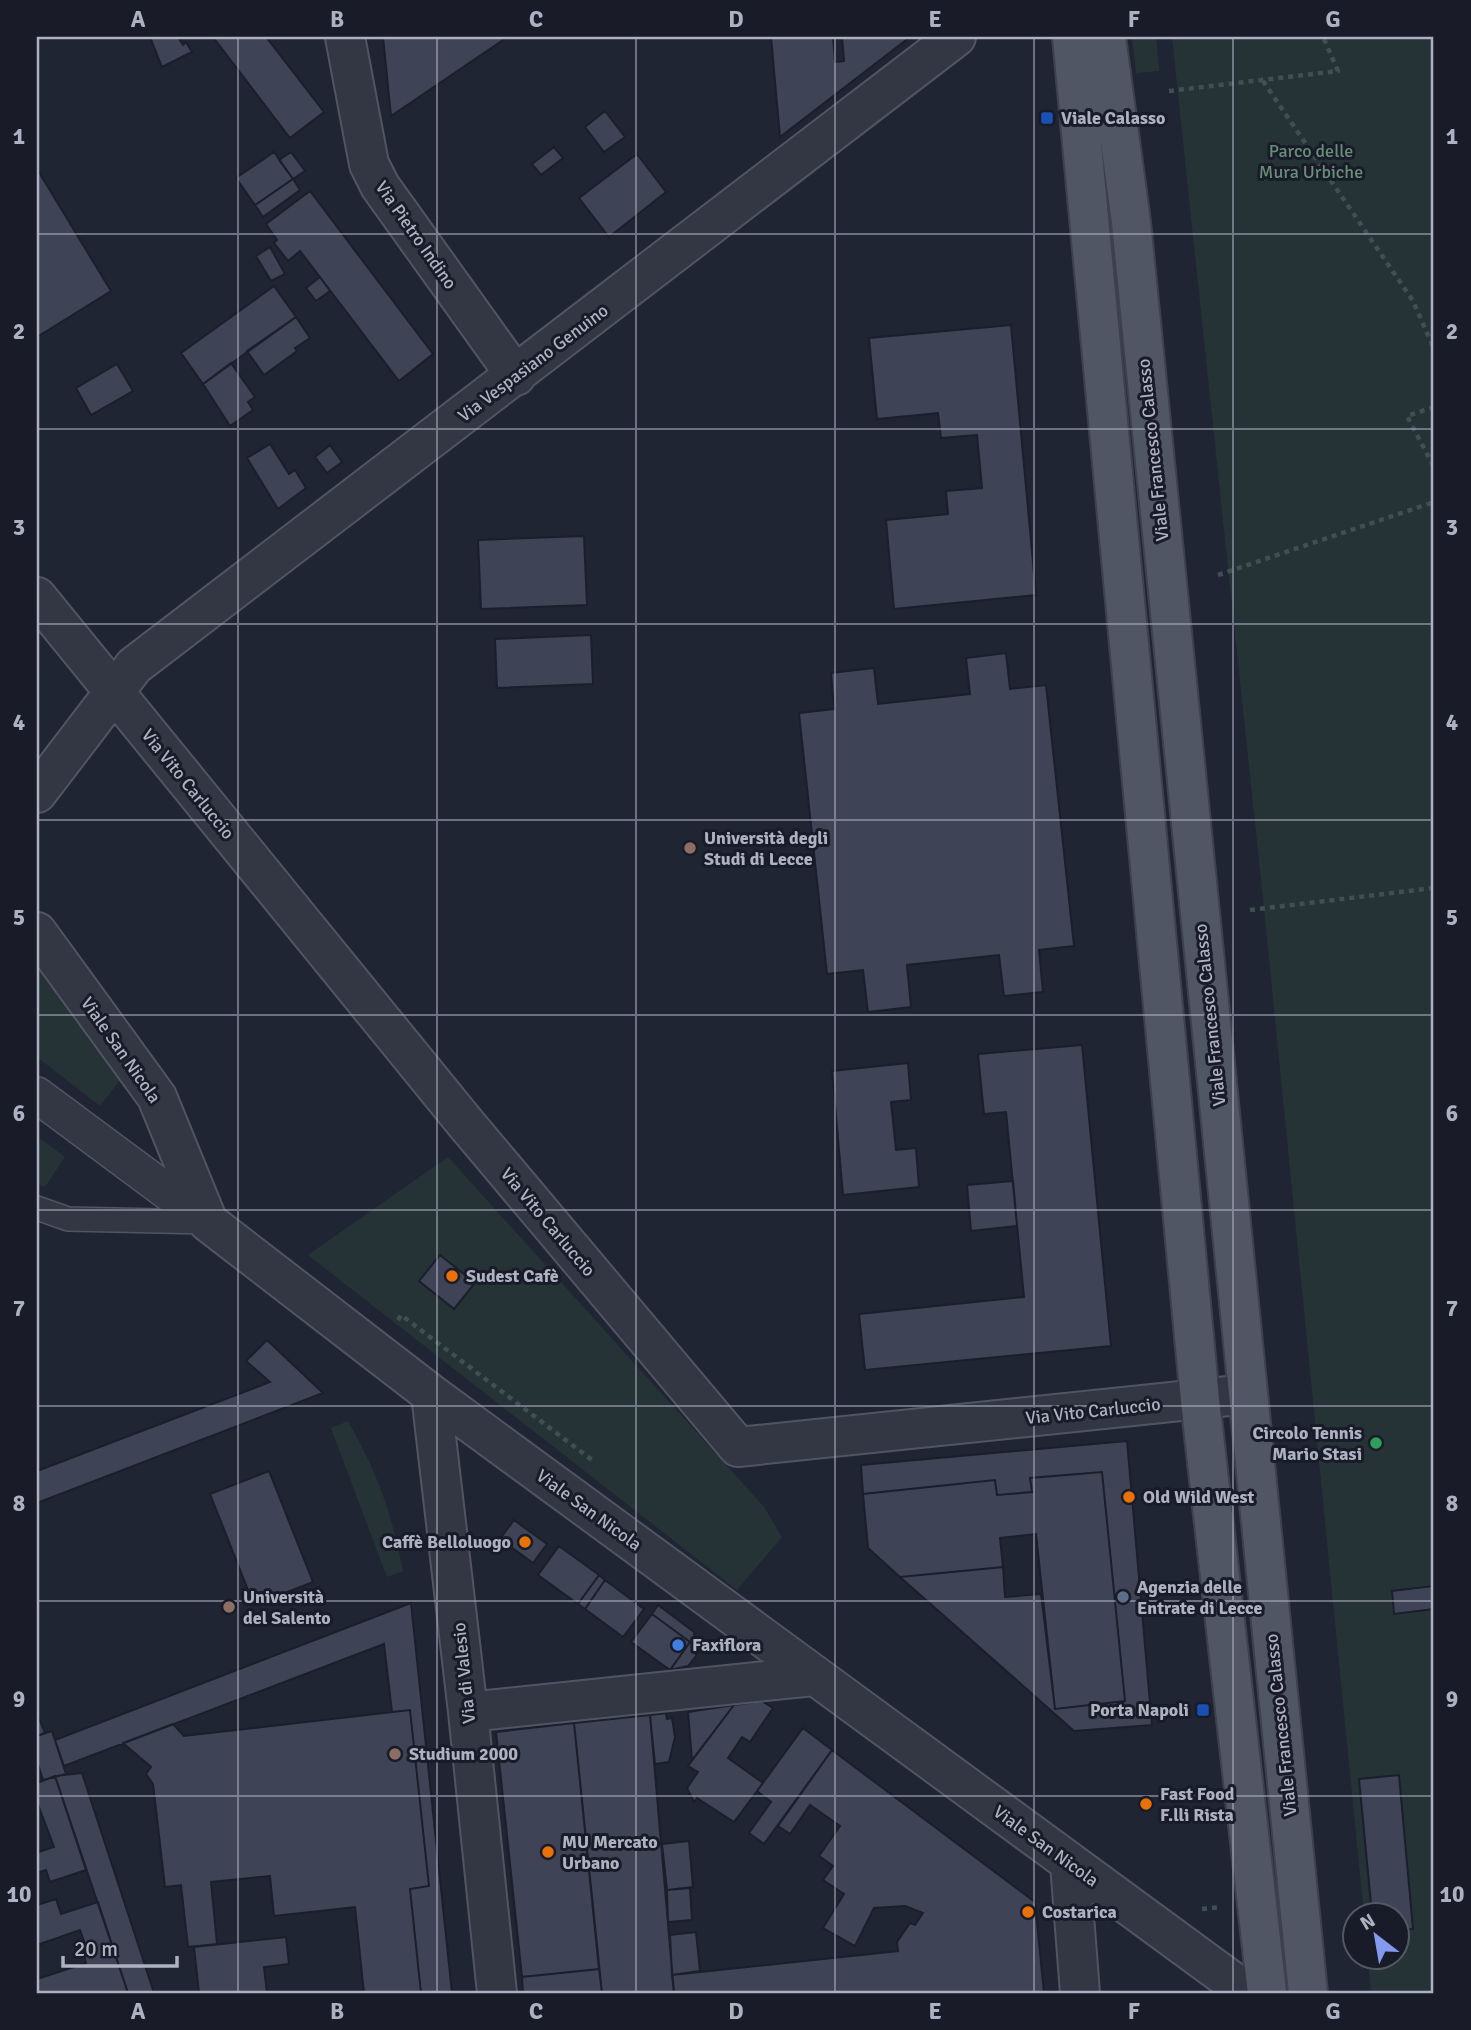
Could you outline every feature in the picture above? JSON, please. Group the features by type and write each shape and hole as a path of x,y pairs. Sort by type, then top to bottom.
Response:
{"main road":[{"path":"1072,37 1200,1400 1267,1993"},
{"name":"Viale Francesco Calasso","path":"1106,37 1130,222 1308,1993"}],"street":[{"name":"Via Pietro Indino","path":"345,37 369,164 380,187 516,376"},
{"name":"Via Vespasiano Genuino","path":"115,694 134,666 956,37"},
{"name":"Via Vito Carluccio","path":"37,597 467,1125 738,1447 1248,1394"},
{"path":"37,793 115,694"},
{"name":"Viale San Nicola","path":"37,932 157,1097 208,1222 431,1394 1248,1993"},
{"path":"37,1096 208,1222"},
{"name":"Via di Valesio","path":"431,1394 498,1993"},
{"path":"468,1712 813,1676"},
{"path":"1070,1864 1080,1993"}],"lane":[{"path":"37,1208 68,1219 208,1222"}],"path":[{"path":"1169,91 1338,71 1323,37"},
{"path":"1263,81 1413,301 1434,349"},
{"path":"1434,407 1407,416 1434,467"},
{"path":"1218,575 1434,502"},
{"path":"1250,910 1434,888"}],"green space":[{"path":"1132,37 1156,37 1159,71 1136,73"},
{"name":"Parco delle Mura Urbiche","path":"1172,37 1434,37 1434,1993 1371,1993 1369,1970 1412,1970 1412,1900 1363,1900 1264,908"},
{"path":"37,966 121,1079 100,1106 37,1057"},
{"path":"37,1136 65,1157 45,1187 37,1184"},
{"path":"448,1157 764,1507 782,1537 737,1590 308,1255"},
{"path":"348,1421 368,1458 394,1530 403,1571 387,1577 331,1428"}],"building":[{"path":"150,37 178,37 183,45 186,42 192,52 162,67"},
{"path":"213,37 266,37 324,112 290,138"},
{"path":"383,37 506,37 506,38 391,116"},
{"path":"771,37 833,37 835,62 844,61 842,37 910,37 780,137"},
{"path":"605,111 625,137 604,152 585,127"},
{"path":"554,147 563,158 541,175 532,164"},
{"path":"274,152 293,179 255,205 236,178"},
{"path":"291,152 305,171 293,179 279,160"},
{"path":"637,154 666,192 609,237 579,198"},
{"path":"37,169 111,291 37,337"},
{"path":"293,179 300,190 263,217 255,205"},
{"path":"310,191 433,354 399,381 300,251 288,261 274,243 277,240 266,224"},
{"path":"270,247 285,274 271,281 256,256"},
{"path":"320,277 330,291 316,301 306,288"},
{"path":"274,286 296,317 203,384 181,353"},
{"path":"296,317 310,338 264,375 247,351"},
{"path":"1011,325 1036,595 894,609 886,520 948,514 946,491 982,488 977,435 941,438 938,413 877,419 869,338"},
{"path":"231,363 255,397 248,402 253,410 230,426 203,384"},
{"path":"117,364 133,391 91,415 76,388"},
{"path":"270,444 289,474 295,470 306,488 278,509 247,458"},
{"path":"330,445 342,462 327,473 315,457"},
{"path":"584,536 587,605 481,609 478,540"},
{"path":"591,635 593,684 497,688 495,639"},
{"path":"1006,653 1010,689 1046,685 1074,946 1039,950 1043,992 1004,996 999,955 907,965 911,1007 868,1012 863,970 827,974 799,713 834,709 831,673 874,668 878,704 970,694 966,658"},
{"path":"1082,1045 1111,1346 865,1370 859,1314 1024,1297 1006,1112 984,1114 978,1054"},
{"path":"908,1063 911,1100 891,1102 896,1150 916,1148 919,1187 843,1195 832,1071"},
{"path":"1013,1181 1017,1226 971,1231 967,1185"},
{"path":"440,1255 475,1283 454,1309 419,1281"},
{"path":"267,1340 323,1393 37,1503 37,1471 270,1382 246,1361"},
{"path":"1127,1441 1152,1725 1074,1731 900,1577 1003,1567 1005,1597 1041,1594 1055,1709 1125,1701 1102,1472 1030,1478 1032,1492 997,1495 995,1480 863,1494 861,1465"},
{"path":"269,1471 313,1582 254,1605 210,1494"},
{"path":"1102,1472 1125,1701 1055,1709 1036,1534 1000,1538 1003,1567 900,1577 868,1548 863,1494 995,1480 997,1495 1032,1492 1030,1478"},
{"path":"514,1520 547,1544 533,1563 500,1539"},
{"path":"559,1546 599,1575 578,1604 538,1575"},
{"path":"599,1575 605,1580 585,1609 578,1604"},
{"path":"605,1580 644,1609 623,1637 585,1609"},
{"path":"1433,1586 1434,1609 1394,1614 1392,1591"},
{"path":"411,1603 452,1993 421,1993 410,1889 429,1886 410,1710 392,1712 384,1644 64,1766 55,1740"},
{"path":"658,1605 694,1632 696,1656 688,1666 670,1670 690,1642 652,1614"},
{"path":"652,1614 690,1642 670,1670 631,1642"},
{"path":"762,1701 773,1708 750,1742 742,1737 728,1758 763,1783 734,1822 697,1798 694,1802 687,1788 698,1772 688,1766 734,1705"},
{"path":"734,1705 692,1760 688,1712"},
{"path":"410,1710 429,1886 410,1889 421,1993 364,1993 355,1907 274,1916 270,1876 211,1882 217,1944 188,1947 181,1885 165,1887 153,1784 146,1774 151,1767 123,1743 173,1724 184,1736"},
{"path":"37,1713 45,1733 37,1736"},
{"path":"666,1713 667,1719 672,1718 675,1737 669,1762 655,1764 650,1715"},
{"path":"650,1715 674,1993 602,1993 574,1723"},
{"path":"574,1723 599,1969 522,1977 496,1732"},
{"path":"803,1728 832,1750 764,1844 749,1833 771,1802 757,1791"},
{"path":"52,1731 66,1774 43,1780 37,1761 37,1736"},
{"path":"832,1750 1035,1902 1044,1993 674,1993 672,1975 898,1951 897,1942 910,1923 915,1925 923,1913 905,1906 874,1908 855,1946 823,1928 844,1894 823,1880 833,1866 819,1856 840,1826 810,1805 790,1834 778,1826"},
{"path":"82,1773 154,1993 128,1993 55,1776"},
{"path":"1399,1775 1410,1900 1371,1900 1359,1779"},
{"path":"55,1776 86,1870 50,1882 46,1870 37,1873 37,1846 39,1852 54,1847 37,1802 37,1783"},
{"path":"689,1841 693,1887 667,1890 662,1844"},
{"path":"690,1888 692,1920 668,1922 667,1890"},
{"path":"56,1899 61,1914 98,1902 128,1993 37,1993 37,1979 86,1963 81,1946 85,1944 80,1930 37,1945 37,1905"},
{"path":"696,1932 700,1971 672,1975 670,1935"},
{"path":"286,1937 289,1964 264,1967 267,1993 199,1993 194,1947"},
{"path":"599,1969 602,1993 523,1993 522,1977"}],"place":[{"name":"Viale Calasso","path":"1047,118"},
{"name":"Università degli Studi di Lecce","path":"690,848"},
{"name":"Sudest Cafè","path":"452,1276"},
{"name":"Circolo Tennis Mario Stasi","path":"1376,1443"},
{"name":"Old Wild West","path":"1129,1497"},
{"name":"Caffè Belloluogo","path":"525,1542"},
{"name":"Agenzia delle Entrate di Lecce","path":"1123,1597"},
{"name":"Università del Salento","path":"229,1607"},
{"name":"Faxiflora","path":"678,1645"},
{"name":"Porta Napoli","path":"1203,1710"},
{"name":"Studium 2000","path":"395,1754"},
{"name":"Fast Food F.lli Rista","path":"1146,1804"},
{"name":"MU Mercato Urbano","path":"548,1852"},
{"name":"Costarica","path":"1028,1912"}]}
